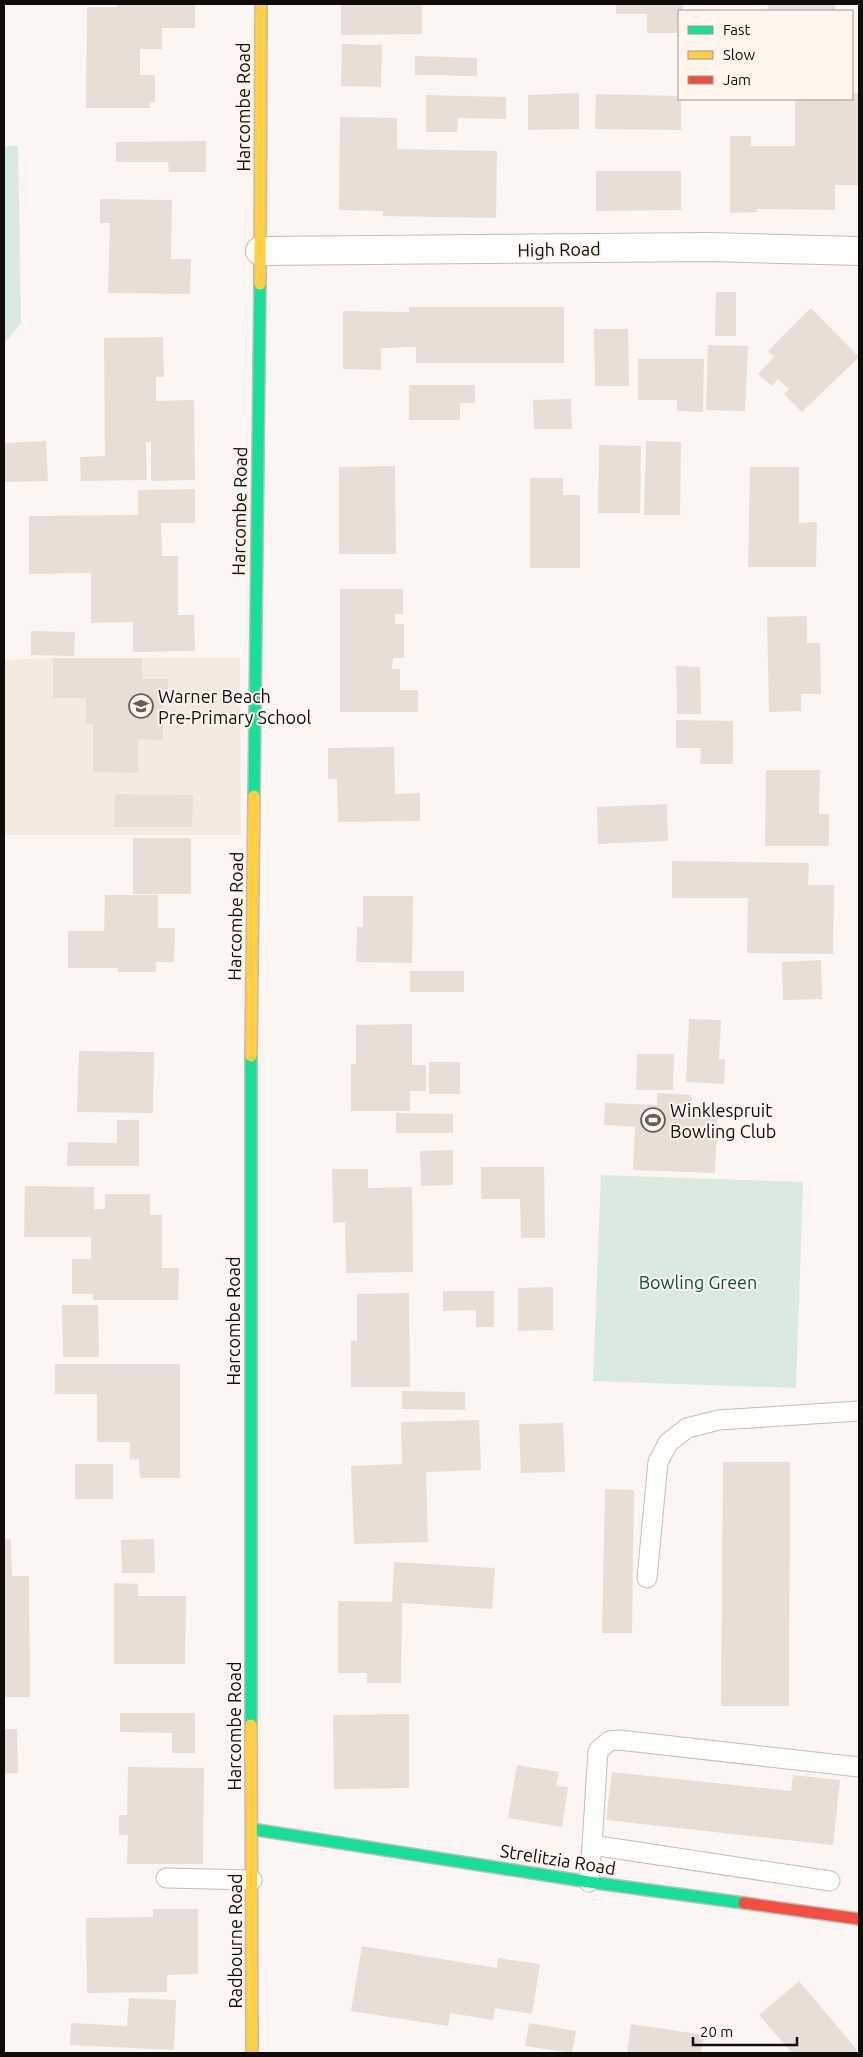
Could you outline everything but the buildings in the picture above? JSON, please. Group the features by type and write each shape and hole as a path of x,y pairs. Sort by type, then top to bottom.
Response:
{"street":[{"name":"Harcombe Road","path":"252,1829 250,1139 261,218 261,4"},
{"name":"High Road","path":"260,251 709,247 859,251"},
{"name":"Radbourne Road","path":"252,1829 252,2053"},
{"name":"Strelitzia Road","path":"252,1829 589,1882 859,1919"}],"lane":[{"path":"647,1578 658,1462 668,1443 687,1428 719,1420 859,1411"},
{"path":"589,1882 598,1751 609,1741 655,1743 859,1767"},
{"path":"592,1844 830,1881"},
{"path":"166,1878 252,1880"}],"shaded area":[{"path":"53,658 240,658 241,835 4,835 4,660"}],"green space":[{"path":"4,146 18,146 21,323 4,344"},
{"name":"Bowling Green","path":"601,1175 803,1182 796,1388 593,1381"}],"traffic: fast":[{"path":"254,796 260,284"},
{"path":"251,1056 251,1725"},
{"path":"252,1829 589,1882 744,1903"}],"traffic: slow":[{"path":"260,284 261,4"},
{"path":"251,1056 254,796"},
{"path":"251,1725 252,2053"}],"traffic: jam":[{"path":"744,1903 859,1919"}],"place":[{"name":"Warner Beach Pre-Primary School","path":"141,706"},
{"name":"Winklespruit Bowling Club","path":"653,1120"}]}
